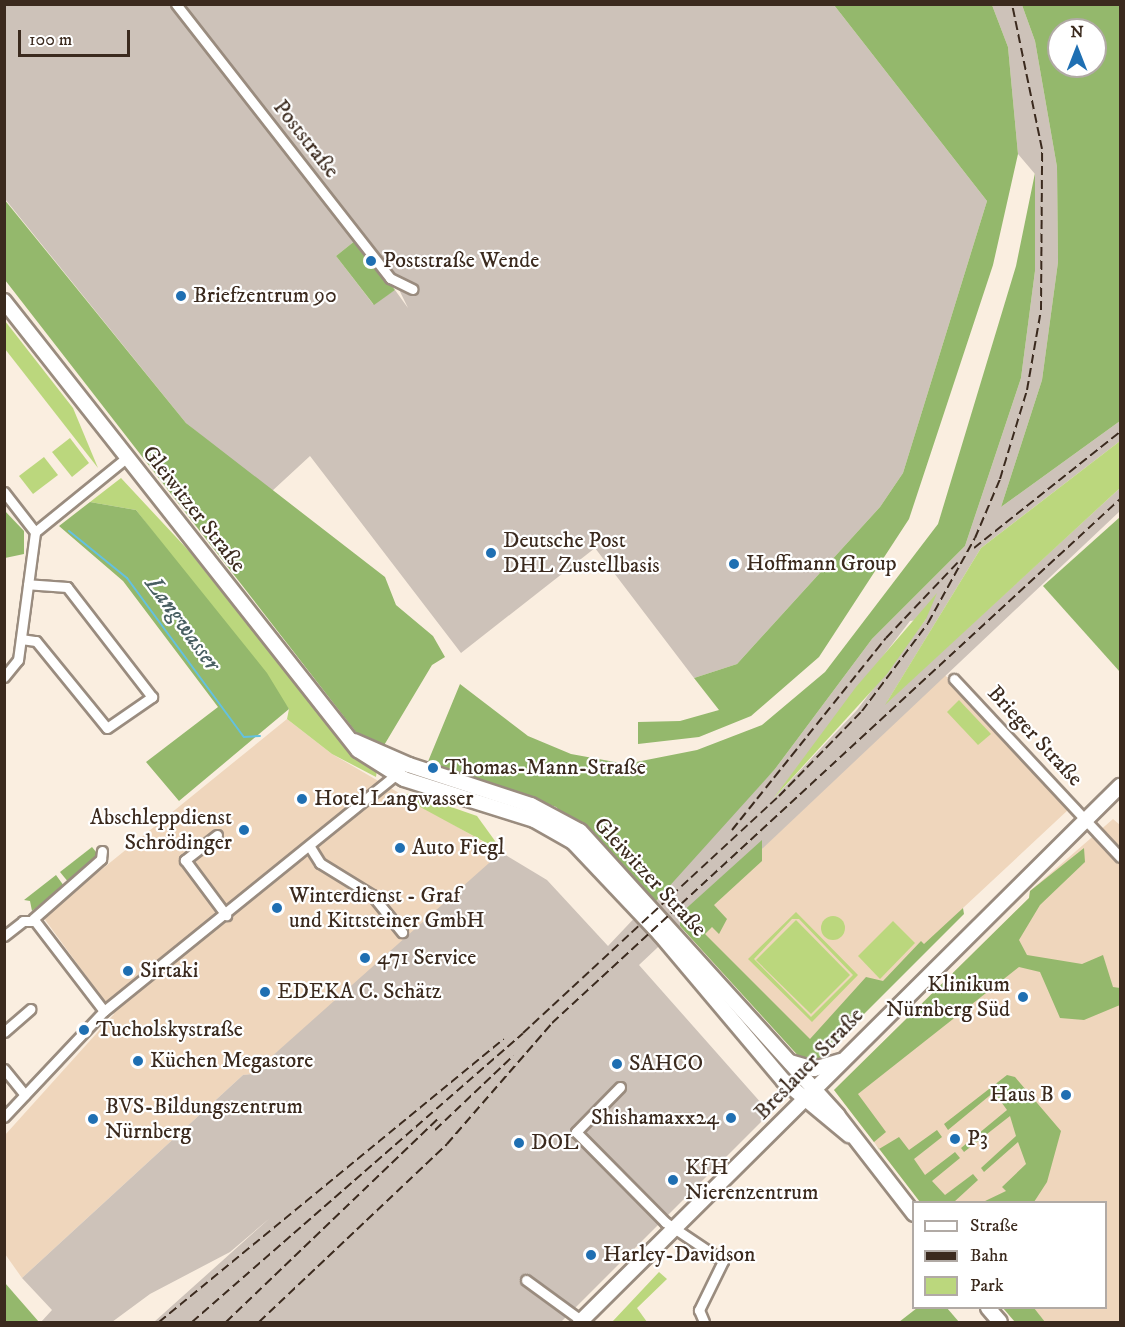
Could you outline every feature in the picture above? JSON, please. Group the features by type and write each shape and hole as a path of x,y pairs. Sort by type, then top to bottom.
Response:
{"main road":[{"name":"Gleiwitzer Straße","path":"4,301 126,458 362,753 534,820 573,842 803,1101 849,1135"},
{"name":"Gleiwitzer Straße","path":"401,770 525,802 580,831 814,1090 912,1212"},
{"name":"Breslauer Straße","path":"581,1322 814,1090 840,1061 1120,786"},
{"path":"788,1061 811,1069 840,1061"},
{"path":"989,1309 1000,1323"}],"street":[{"name":"Poststraße","path":"176,4 390,278 413,290"},
{"path":"4,677 18,660 35,532 126,458"},
{"path":"4,492 35,532"},
{"path":"21,639 36,641 108,728 152,696 67,587 28,584"},
{"name":"Brieger Straße","path":"954,679 1120,857"},
{"path":"4,1117 104,1011 310,848 401,770"},
{"path":"217,836 185,860 226,915"},
{"path":"310,848 320,862 372,895 402,932"},
{"path":"4,936 33,919 101,859 102,852"},
{"path":"33,919 104,1011"},
{"path":"6,1027 30,1010"},
{"path":"4,1069 25,1095"},
{"path":"620,1087 576,1132 675,1230 723,1261 699,1310 704,1323"},
{"path":"526,1280 581,1322"}],"shaded area":[{"path":"4,5 169,5 356,240 336,256 373,304 395,290 408,308 388,267 182,5 834,5 987,201 903,473 880,507 737,664 694,678 595,548 461,653 310,456 271,492 186,423 5,199"},
{"path":"992,5 1022,5 1035,41 1057,167 1058,262 1042,380 1001,507 1120,421 1120,441 981,548 887,702 1120,488 1120,511 639,965 770,1113 561,1322 154,1322 270,1218 230,1252 150,1294 112,1322 41,1322 52,1310 22,1278 243,1075 252,1074 489,863 504,854 547,880 608,946 775,769 872,639 965,546 1021,378 1035,271 1035,174 1018,154 1008,47","holes":["926,619 857,710 773,799 910,621"]},
{"path":"945,675 1069,809 963,908 816,1062 803,1061 680,926"},
{"path":"287,719 332,754 504,854 252,1074 243,1075 22,1278 5,1254 5,1135 114,1014 43,917"},
{"name":"Klinikum Nürnberg Süd","path":"1113,819 1120,825 1120,1322 1015,1322 1004,1309 1107,1309 1107,1201 919,1201 834,1090 1029,898 1030,891"}],"green space":[{"path":"834,5 992,5 1008,47 1018,154 993,265 909,519 819,657 751,716 699,737 638,744 638,722 680,721 719,710 694,678 737,664 880,507 903,473 987,201"},
{"path":"1022,5 1120,5 1120,421 1001,507 1042,380 1058,262 1057,167 1035,41"},
{"path":"1035,173 1035,271 1021,378 965,546 872,639 775,769 656,901 556,807 427,764 460,684 528,736 571,754 626,764 697,750 762,725 825,672 938,524 1016,266"},
{"path":"4,199 186,423 385,577 396,605 433,636 445,657 432,665 383,747 359,736 5,280"},
{"path":"356,240 395,290 374,305 336,256"},
{"path":"5,321 73,408 98,468 5,349"},
{"path":"70,438 89,463 72,477 52,452"},
{"path":"1120,441 1120,488 885,705 981,548"},
{"path":"44,457 58,475 33,494 19,476"},
{"path":"121,478 189,551 337,737 377,770 376,777 332,754 287,719 289,709 136,510 90,502"},
{"path":"90,502 136,510 267,673 289,709 179,801 146,762 218,707 123,581 59,526"},
{"path":"4,510 24,531 24,554 5,558"},
{"path":"1120,517 1120,672 1043,586"},
{"path":"937,593 926,619 887,674 773,799 856,687"},
{"path":"959,700 991,734 978,745 947,712"},
{"path":"411,793 477,816 503,852 400,796"},
{"path":"762,840 762,861 714,905 727,919 719,934 712,927 705,934 810,1039 866,977 883,981 921,941 924,944 963,908 964,914 816,1062 803,1061 680,926 680,914"},
{"path":"92,847 101,858 69,883 60,872"},
{"path":"1084,848 1085,862 1040,905 1019,940 1027,955 1082,964 1103,955 1113,987 1120,988 1120,1005 1084,1020 1060,1018 1040,972 1019,967 858,1094 886,1132 874,1142 834,1090 1029,898 1030,891"},
{"path":"56,875 64,886 32,911 30,901 24,900"},
{"path":"796,912 858,975 812,1022 748,959","holes":["792,919 799,919 853,975 811,1017 754,959"]},
{"path":"833,916 841,920 845,928 841,936 833,940 825,936 821,928 825,920"},
{"path":"796,920 850,975 811,1014 756,960"},
{"path":"893,921 915,943 880,979 858,956"},
{"path":"1007,1075 1015,1077 1061,1131 1047,1182 1035,1201 985,1201 1006,1191 1002,1187 1026,1164 1018,1142 984,1172 981,1168 1016,1136 1010,1116 964,1152 961,1148 1007,1110 994,1092 948,1130 944,1124"},
{"path":"937,1130 942,1137 914,1159 925,1175 955,1152 960,1158 932,1181 945,1195 973,1174 978,1180 955,1201 919,1201 879,1149 899,1137 909,1150"},
{"path":"659,1272 667,1279 637,1308 647,1322 612,1322"},
{"path":"5,1283 39,1322 5,1322"},
{"path":"916,1309 948,1309 959,1322 899,1322"},
{"path":"1004,1309 1035,1309 1045,1322 1015,1322"}],"waterway":[{"name":"Langwasser","path":"69,531 127,578 244,737 260,736"}],"railway":[{"path":"192,1322 523,1033 779,796 862,711 928,623 975,538 1000,479 1027,390 1041,310 1042,149 1012,4"},
{"path":"974,548 1120,432"},
{"path":"259,1322 447,1144 552,1023 1120,499"},
{"path":"732,830 886,638 958,562"},
{"path":"159,1322 504,1039"},
{"path":"435,1130 513,1056"},
{"path":"226,1322 438,1119"}],"place":[{"name":"Poststraße Wende","path":"371,261"},
{"name":"Briefzentrum 90","path":"181,296"},
{"name":"Deutsche Post DHL Zustellbasis","path":"491,553"},
{"name":"Hoffmann Group","path":"734,564"},
{"name":"Thomas-Mann-Straße","path":"433,768"},
{"name":"Hotel Langwasser","path":"302,799"},
{"name":"Abschleppdienst Schrödinger","path":"244,830"},
{"name":"Auto Fiegl","path":"400,848"},
{"name":"Winterdienst - Graf und Kittsteiner GmbH","path":"277,908"},
{"name":"471 Service","path":"365,958"},
{"name":"Sirtaki","path":"128,971"},
{"name":"EDEKA C. Schätz","path":"265,992"},
{"name":"Klinikum Nürnberg Süd","path":"1023,997"},
{"name":"Tucholskystraße","path":"84,1030"},
{"name":"Küchen Megastore","path":"138,1061"},
{"name":"SAHCO","path":"617,1064"},
{"name":"Haus B","path":"1066,1095"},
{"name":"Shishamaxx24","path":"731,1118"},
{"name":"BVS-Bildungszentrum Nürnberg","path":"93,1119"},
{"name":"P3","path":"955,1139"},
{"name":"DOL","path":"519,1143"},
{"name":"KfH Nierenzentrum","path":"673,1180"},
{"name":"Harley-Davidson","path":"591,1255"}]}
